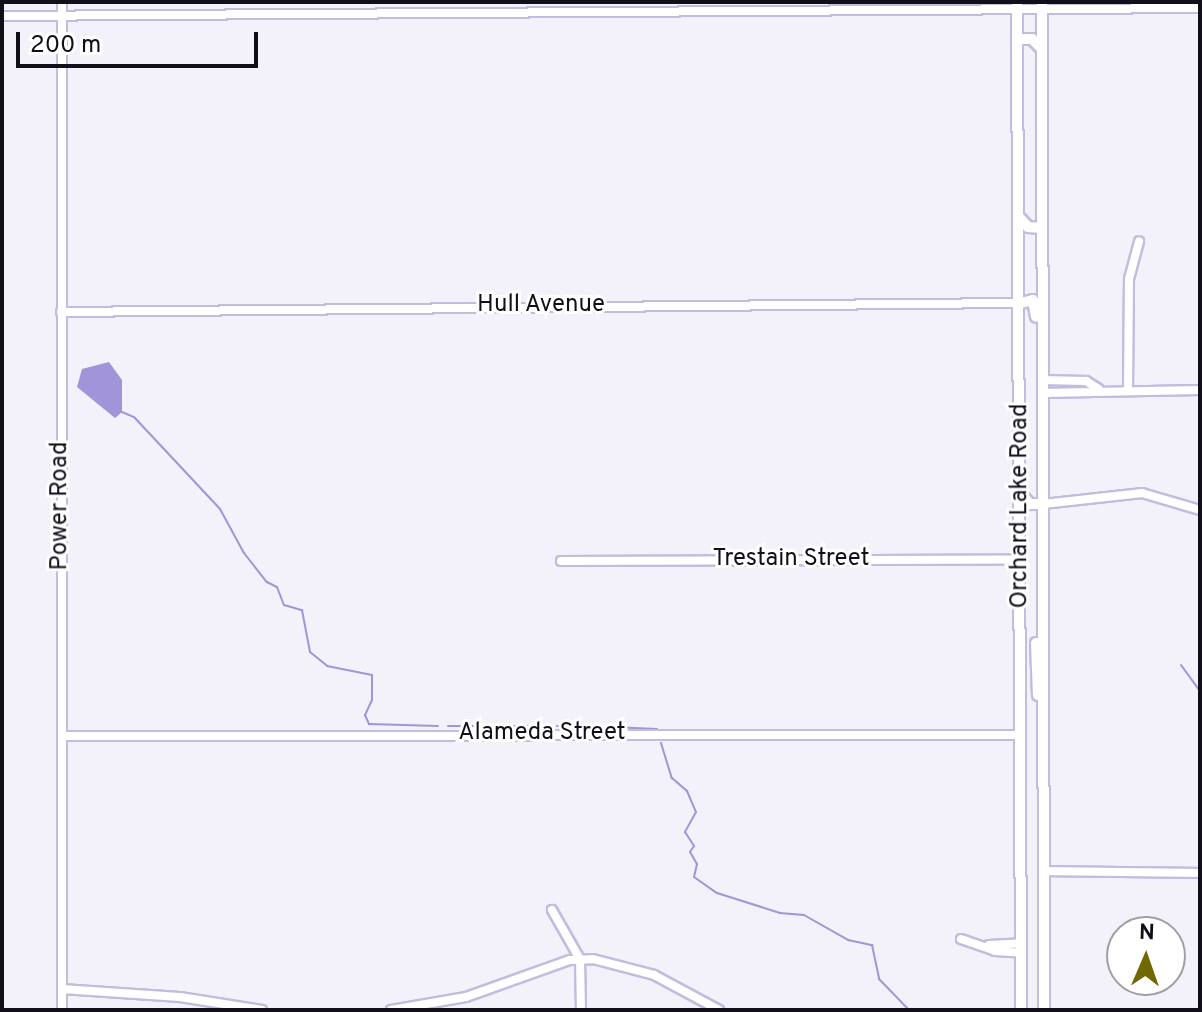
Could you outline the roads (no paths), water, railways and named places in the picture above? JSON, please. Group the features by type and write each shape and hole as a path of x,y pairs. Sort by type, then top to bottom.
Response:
{"main road":[{"name":"Orchard Lake Road","path":"1017,5 1021,303 1021,1010"},
{"name":"Orchard Lake Road","path":"1042,6 1044,1010"},
{"path":"1019,39 1032,39 1042,49"},
{"path":"1019,217 1028,227 1042,228"},
{"path":"1020,249 1042,249"},
{"path":"1021,303 1033,300 1035,306 1035,371 1042,398"},
{"path":"1020,493 1030,504 1043,504"},
{"path":"1021,611 1036,617 1036,682 1043,712"},
{"path":"1021,810 1028,823 1043,824"}],"street":[{"name":"Power Road","path":"62,2 62,1010"},
{"path":"2,16 906,5 1200,8"},
{"path":"1128,391 1129,279 1139,241"},
{"name":"Hull Avenue","path":"61,312 1021,303"},
{"path":"1042,380 1086,381 1100,389"},
{"path":"1042,398 1100,389 1200,390"},
{"path":"1043,504 1142,493 1200,510"},
{"name":"Trestain Street","path":"561,561 1021,559"},
{"name":"Alameda Street","path":"62,736 1021,735"},
{"path":"1043,871 1200,873"},
{"path":"552,910 580,959 581,1010"},
{"path":"961,939 1022,948"},
{"path":"391,1010 466,997 580,959 654,975 719,1010"},
{"path":"62,989 180,997 259,1010"}],"waterway":[{"path":"122,412 134,417 220,509 244,553 267,582 277,587 284,605 302,610 310,652 327,666 372,675 372,700 365,715 369,724 438,726"},
{"path":"1181,665 1200,691"},
{"path":"448,726 460,726"},
{"path":"470,726 505,726"},
{"path":"511,726 547,726"},
{"path":"557,726 604,727"},
{"path":"611,727 657,729"},
{"path":"661,743 672,778 687,791 696,812 685,832 694,846 690,852 697,864 694,877 717,893 780,913 804,915 848,940 872,945 879,979 909,1010"}]}
